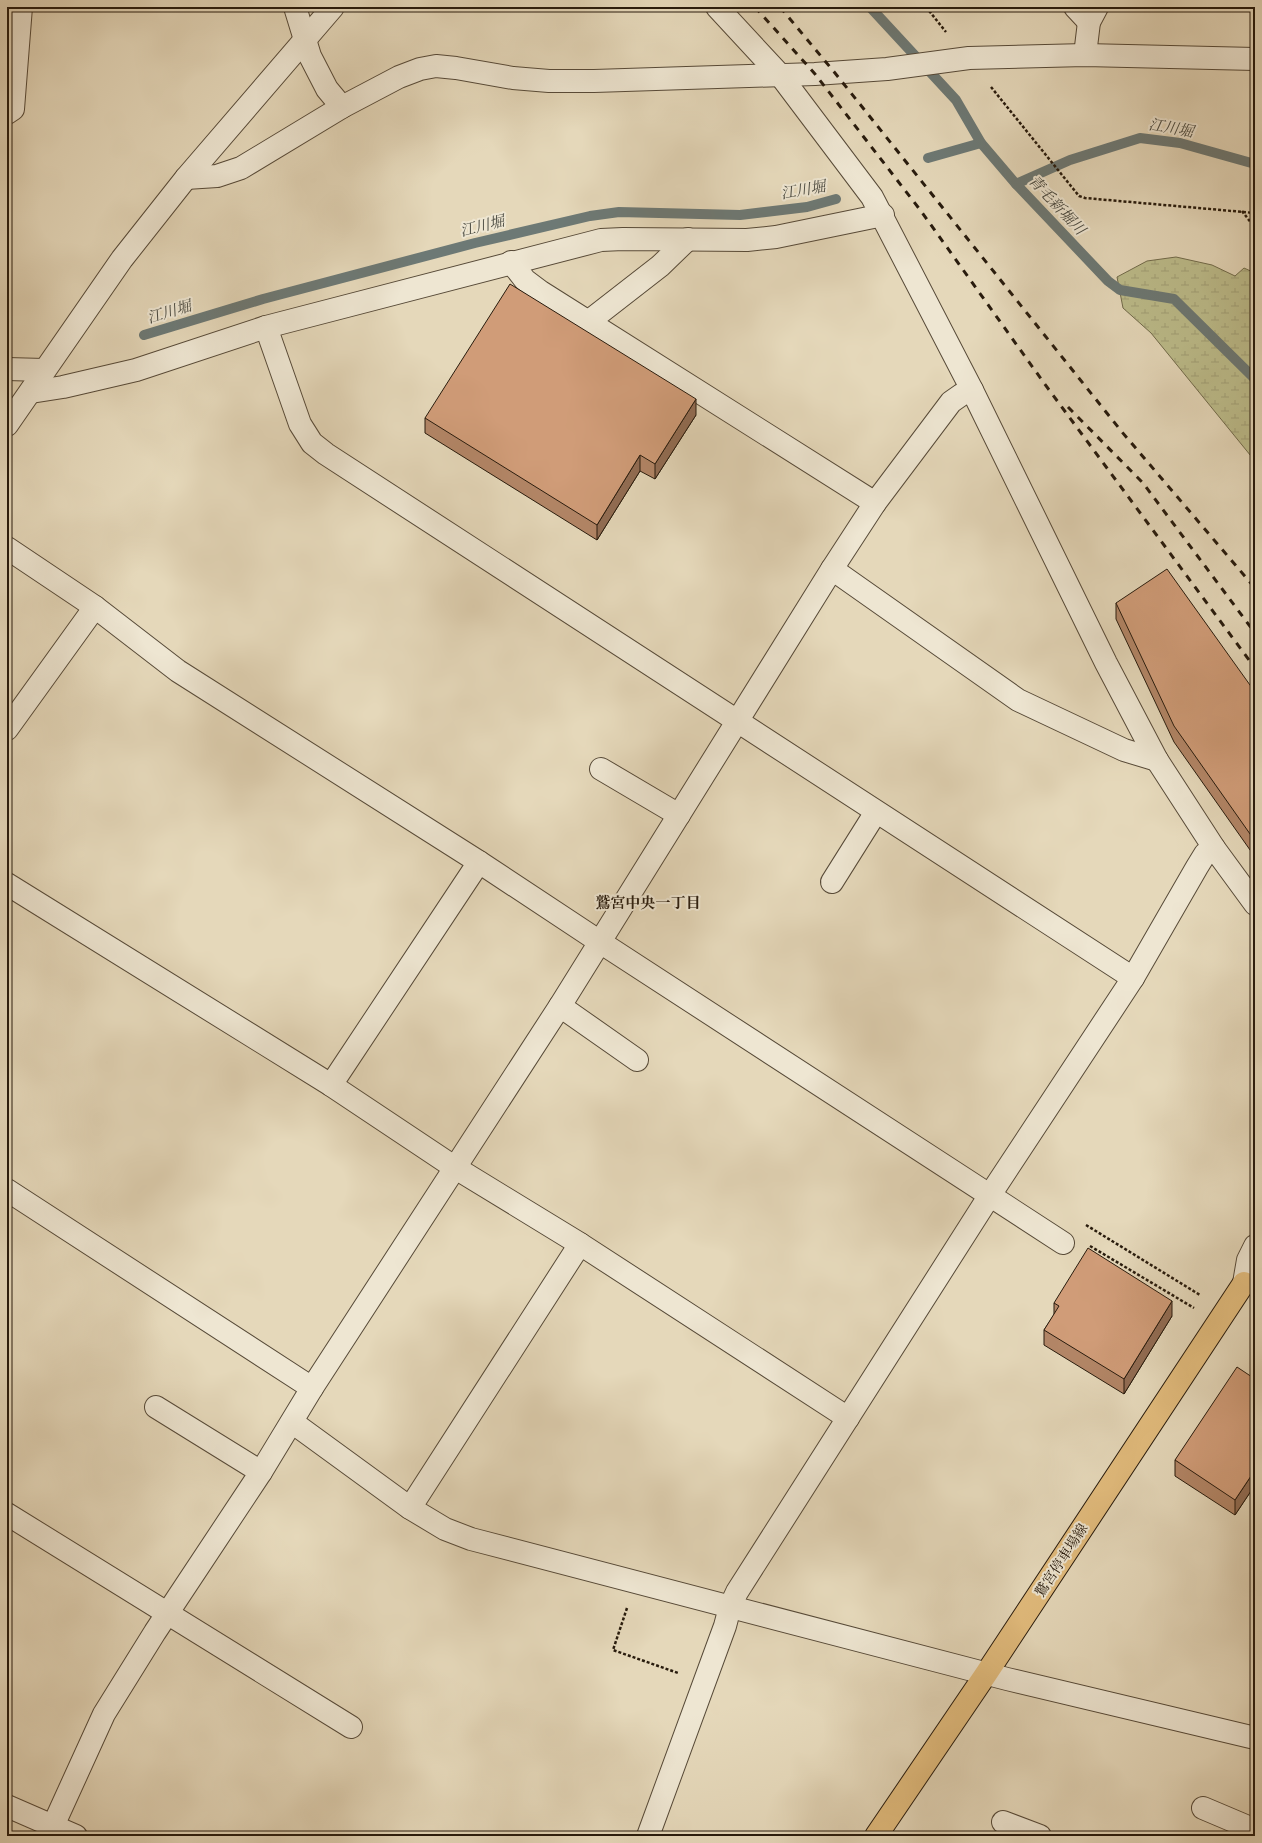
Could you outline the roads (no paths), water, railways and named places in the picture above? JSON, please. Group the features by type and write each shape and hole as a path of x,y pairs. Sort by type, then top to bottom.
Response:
{"main road":[{"name":"鷲宮停車場線","path":"876,1836 1250,1279"}],"street":[{"path":"7,113 13,109 21,7"},
{"path":"295,7 306,37 310,56 324,82 342,107"},
{"path":"7,425 122,259 186,178 333,7"},
{"path":"717,7 780,75 872,197 972,390 1102,656 1157,760 1214,848 1255,904"},
{"path":"1085,55 1087,12"},
{"path":"186,178 217,176 241,168 342,107 398,77 420,69 436,66 513,78 550,81 815,74 887,68 969,58 1085,55 1255,59"},
{"path":"31,392 63,387 136,370 266,327 511,262 601,240 747,240 776,238 883,216"},
{"path":"588,322 673,255 688,239"},
{"path":"511,262 525,280 588,322 875,503"},
{"path":"266,327 300,424 312,443 326,454 1134,978"},
{"path":"7,369 44,370"},
{"path":"53,1826 104,1714 167,1614 262,1472 312,1388 454,1167 560,1006 832,569 875,503 951,402 960,395 972,390"},
{"path":"7,548 95,607 178,671 479,862 1063,1243"},
{"path":"832,569 1018,700 1124,750 1157,760"},
{"path":"7,729 95,607"},
{"path":"601,769 679,815"},
{"path":"832,882 876,812"},
{"path":"648,1836 726,1626 730,1607 737,1592 990,1195 1134,978 1197,866 1205,854 1214,848"},
{"path":"331,1085 479,862"},
{"path":"7,884 331,1085 454,1167 580,1244 848,1418"},
{"path":"560,1006 637,1060"},
{"path":"7,1190 312,1388"},
{"path":"410,1508 580,1244"},
{"path":"1250,1279 1248,1260 1255,1246"},
{"path":"156,1407 262,1472"},
{"path":"292,1422 410,1508 445,1529 471,1539 986,1674 1255,1738"},
{"path":"7,1514 351,1727"},
{"path":"7,1806 76,1836"},
{"path":"1203,1808 1255,1830"},
{"path":"1003,1822 1040,1836"}],"waterway":[{"name":"青毛新堀川","path":"870,7 956,100 981,143 1016,184 1108,281 1120,290 1174,299 1255,379"},
{"name":"江川堀","path":"1016,184 1070,160 1140,138 1180,143 1255,164"},
{"name":"江川堀","path":"928,158 981,143"},
{"name":"江川堀","path":"144,335 263,299 475,243 590,216 619,212 740,215 807,207 836,199"}],"railway":[{"path":"755,7 815,74 921,211 1044,383 1255,668"},
{"path":"780,7 835,73 1122,432 1255,588"},
{"path":"1068,407 1143,483 1255,633"}],"district":[{"name":"鷲宮中央一丁目","path":"648,903"}]}
